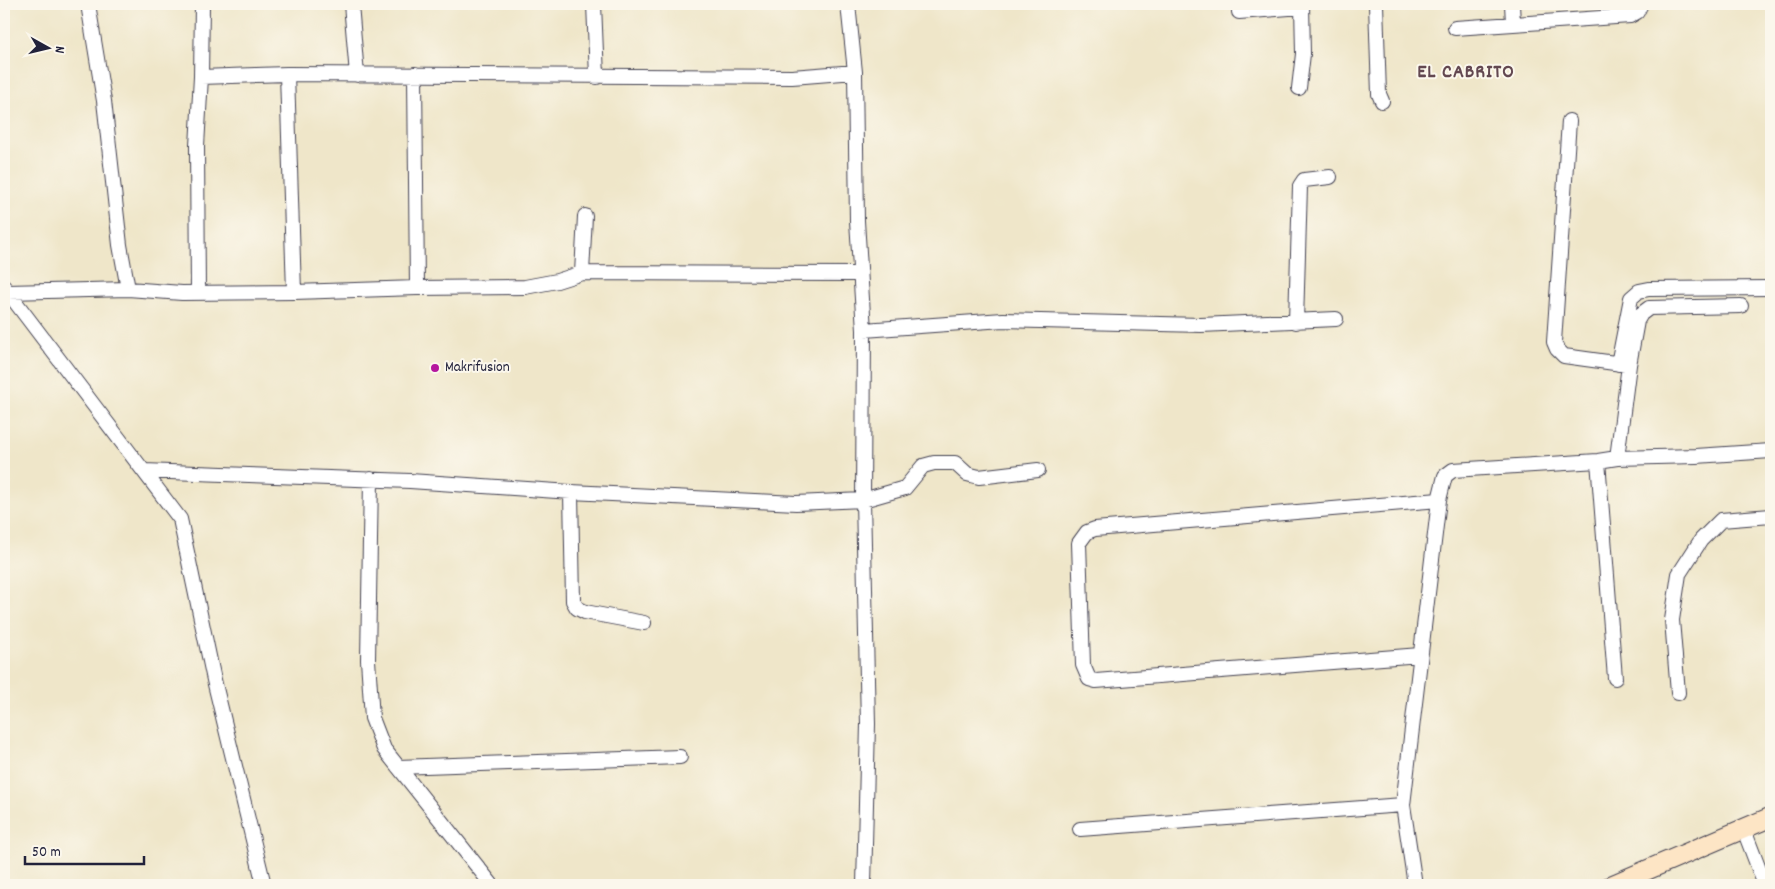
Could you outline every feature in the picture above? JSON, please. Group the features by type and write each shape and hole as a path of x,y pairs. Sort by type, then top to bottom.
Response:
{"street":[{"path":"88,4 104,101 120,245 128,289"},
{"path":"198,293 197,146 201,77 202,4"},
{"path":"351,4 357,75"},
{"path":"594,4 597,77"},
{"path":"848,4 855,72 860,274 864,330 863,500 868,724 864,885"},
{"path":"1376,4 1379,94 1382,101"},
{"path":"1512,4 1513,23"},
{"path":"1455,28 1630,16 1637,12 1641,4"},
{"path":"1240,12 1302,5 1302,54 1299,88"},
{"path":"201,77 287,74 792,77 855,72"},
{"path":"287,74 294,292"},
{"path":"415,74 417,288"},
{"path":"1570,121 1554,342 1557,350 1564,356 1624,364"},
{"path":"1296,322 1300,186 1304,180 1330,177"},
{"path":"582,273 585,216"},
{"path":"6,289 128,289 198,293 294,292 525,287 557,281 582,273 860,274"},
{"path":"1617,458 1631,298 1639,291 1649,289 1771,288"},
{"path":"6,289 180,519 214,680 264,885"},
{"path":"1624,364 1637,321 1641,314 1649,308 1741,306"},
{"path":"864,330 1003,320 1201,325 1336,320"},
{"path":"1416,885 1403,805 1438,500 1445,476 1453,470 1598,461 1617,458 1696,456 1771,451"},
{"path":"1598,461 1615,678"},
{"path":"144,470 371,479 571,492 796,503 863,500 905,488 923,466 934,463 955,463 967,474 979,477 1038,470"},
{"path":"371,479 368,660 372,718 384,749 492,885"},
{"path":"571,492 574,601 577,608 585,612 644,622"},
{"path":"1420,656 1096,681 1089,678 1083,665 1080,543 1087,532 1096,529 1438,500"},
{"path":"1678,693 1672,620 1679,574 1701,540 1721,520 1771,516"},
{"path":"398,767 680,757"},
{"path":"1080,829 1403,805"},
{"path":"1612,885 1771,817"},
{"path":"1744,830 1765,885"}],"place":[{"name":"Makrifusion","path":"435,368"}],"district":[{"name":"EL CABRITO","path":"1466,73"}]}
